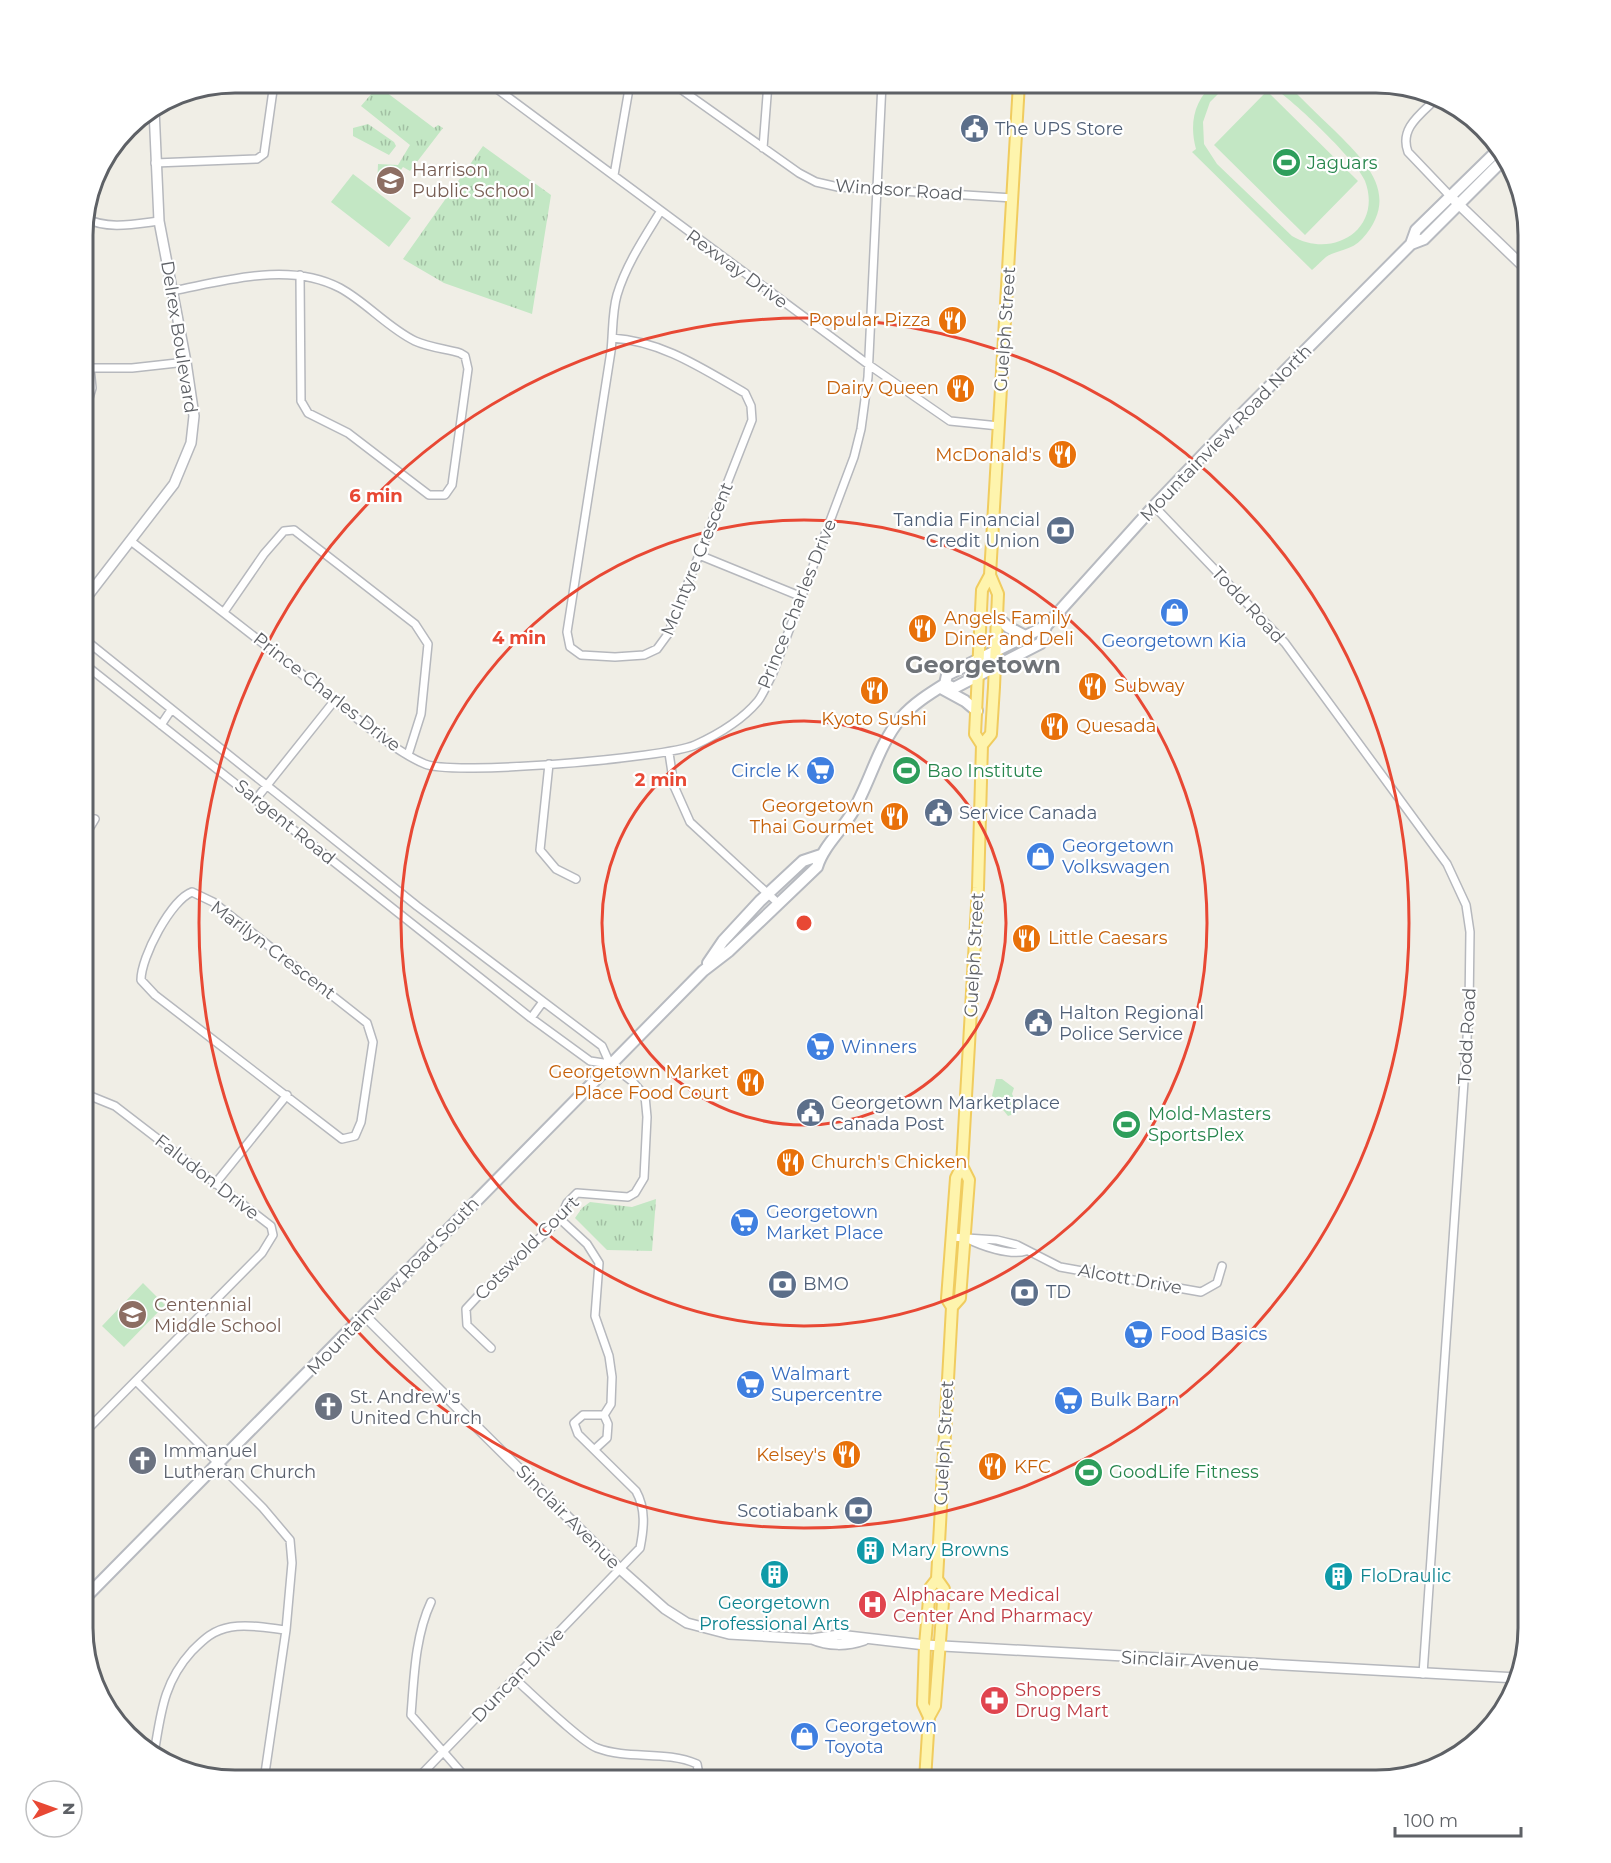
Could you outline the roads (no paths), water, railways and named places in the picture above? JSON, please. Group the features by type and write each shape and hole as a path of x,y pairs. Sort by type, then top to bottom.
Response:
{"main road":[{"name":"Guelph Street","path":"929,1717 923,1704 925,1645 930,1588 937,1579 952,1307 947,1299 956,1179 962,1166 978,888 982,745 975,734 982,590 990,575 1018,93"},
{"name":"Mountainview Road North","path":"979,660 1046,626 1154,506 1268,386 1410,244 1416,231 1493,155"},
{"name":"Mountainview Road North","path":"1410,244 1424,239 1499,164"},
{"name":"Guelph Street","path":"982,745 991,734 997,617 998,594 990,575"},
{"path":"997,617 1008,627 1025,636"},
{"name":"Mountainview Road North","path":"978,678 1041,643 1046,626"},
{"name":"Mountainview Road South","path":"93,1589 703,971 729,951 817,867 821,855 854,809 889,735 900,718 915,704 942,686 947,675 979,660"},
{"name":"Mountainview Road South","path":"942,686 954,688 978,678"},
{"path":"942,686 977,711"},
{"name":"Mountainview Road South","path":"703,971 723,941 768,894 803,861 821,855"},
{"name":"Guelph Street","path":"952,1307 960,1298 965,1237 969,1180 962,1166"},
{"name":"Guelph Street","path":"926,1770 929,1717 935,1706 944,1589 937,1579"}],"street":[{"path":"155,164 257,159 264,154 272,93"},
{"name":"Rexway Drive","path":"504,93 660,212 868,365 950,422 999,426"},
{"path":"614,175 628,93"},
{"name":"Windsor Road","path":"686,93 763,148 816,182 838,187 1013,198"},
{"path":"763,148 767,93"},
{"name":"Prince Charles Drive","path":"132,542 335,700 408,755 426,765 447,769 549,764 669,753 719,734 758,701 773,673 854,457 861,429 868,365 882,93"},
{"path":"1431,104 1406,131 1405,143 1408,152 1518,261"},
{"name":"Delrex Boulevard","path":"93,590 132,542 174,484 191,443 194,416 159,222 154,119"},
{"name":"McIntyre Crescent","path":"612,338 636,339 673,353 746,393 751,406 752,420 668,634 657,650 644,655 615,657 581,655 570,647 567,632 612,338 616,296 631,261 660,212"},
{"path":"94,220 114,225 159,222"},
{"path":"172,291 246,277 300,275 325,281 341,289 416,341 465,356 468,369 452,485 446,495 429,495 348,433 308,412 302,401 300,275"},
{"path":"93,368 132,368 186,362"},
{"name":"Todd Road","path":"1154,506 1285,643 1447,864 1466,904 1470,932 1469,1009 1423,1674"},
{"path":"224,612 264,554 284,531 294,530 313,544 414,624 428,644 421,714 408,755"},
{"path":"699,555 802,597"},
{"name":"Sargent Road","path":"93,646 417,906 542,1003 602,1046 610,1064"},
{"name":"Sargent Road","path":"93,671 531,1018 590,1061 610,1064"},
{"path":"256,799 335,700"},
{"path":"161,725 171,710"},
{"path":"669,753 674,786 690,822 778,904"},
{"path":"549,764 540,850 556,869 576,879"},
{"name":"Marilyn Crescent","path":"192,892 213,902 367,1023 373,1042 361,1122 355,1136 342,1139 286,1095 155,995 141,980 141,967 165,921 182,896 192,892"},
{"path":"408,920 417,906"},
{"path":"531,1018 542,1003"},
{"name":"Cotswold Court","path":"491,1348 467,1325 466,1309 560,1219 567,1203 577,1193 628,1197 635,1193 644,1178 647,1118 645,1096 633,1082 610,1064"},
{"path":"215,1184 286,1095"},
{"name":"Faludon Drive","path":"93,1098 115,1106 271,1226 273,1235 262,1253 93,1423"},
{"path":"560,1219 587,1244 599,1263 595,1316 609,1356 612,1377 611,1404 604,1415"},
{"name":"Alcott Drive","path":"951,1237 997,1240 1017,1245 1060,1267 1201,1292 1217,1283 1222,1266"},
{"name":"Sinclair Avenue","path":"364,1315 620,1569 664,1609 687,1623 729,1634 812,1639 839,1635 864,1640 940,1646 1508,1678"},
{"path":"136,1381 263,1508 290,1540 292,1563 286,1630 265,1770"},
{"path":"583,1415 604,1415 608,1424 607,1438 595,1449 578,1434 574,1423 583,1415"},
{"name":"Duncan Drive","path":"426,1770 640,1548 644,1529 643,1502 636,1491 595,1449"},
{"path":"431,1602 424,1617 415,1668 411,1715 458,1770"},
{"path":"156,1746 168,1686 183,1662 207,1635 229,1628 250,1626 286,1630"},
{"path":"839,1635 846,1644"},
{"name":"Sinclair Avenue","path":"812,1639 823,1644 846,1644 864,1640"},
{"path":"515,1679 594,1747 620,1753 683,1758 697,1764 698,1770"}],"place":[{"name":"The UPS Store","path":"974,129"},
{"name":"Jaguars","path":"1286,163"},
{"name":"Harrison Public School","path":"391,180"},
{"name":"Popular Pizza","path":"952,320"},
{"name":"Dairy Queen","path":"960,388"},
{"name":"McDonald's","path":"1062,455"},
{"name":"Tandia Financial Credit Union","path":"1061,530"},
{"name":"Georgetown Kia","path":"1174,612"},
{"name":"Angels Family Diner and Deli","path":"923,628"},
{"name":"Subway","path":"1093,686"},
{"name":"Kyoto Sushi","path":"874,690"},
{"name":"Quesada","path":"1055,726"},
{"name":"Circle K","path":"820,771"},
{"name":"Bao Institute","path":"906,771"},
{"name":"Service Canada","path":"938,813"},
{"name":"Georgetown Thai Gourmet","path":"895,816"},
{"name":"Georgetown Volkswagen","path":"1041,856"},
{"name":"Little Caesars","path":"1027,938"},
{"name":"Halton Regional Police Service","path":"1038,1023"},
{"name":"Winners","path":"820,1047"},
{"name":"Georgetown Market Place Food Court","path":"750,1082"},
{"name":"Georgetown Marketplace Canada Post","path":"810,1113"},
{"name":"Mold-Masters SportsPlex","path":"1127,1124"},
{"name":"Church's Chicken","path":"790,1162"},
{"name":"Georgetown Market Place","path":"745,1222"},
{"name":"BMO","path":"782,1284"},
{"name":"TD","path":"1025,1292"},
{"name":"Centennial Middle School","path":"133,1315"},
{"name":"Food Basics","path":"1139,1334"},
{"name":"Walmart Supercentre","path":"750,1384"},
{"name":"Bulk Barn","path":"1069,1400"},
{"name":"St. Andrew's United Church","path":"329,1407"},
{"name":"Kelsey's","path":"847,1455"},
{"name":"Immanuel Lutheran Church","path":"142,1461"},
{"name":"KFC","path":"993,1467"},
{"name":"GoodLife Fitness","path":"1088,1472"},
{"name":"Scotiabank","path":"859,1511"},
{"name":"Mary Browns","path":"870,1550"},
{"name":"Georgetown Professional Arts","path":"774,1574"},
{"name":"FloDraulic","path":"1339,1576"},
{"name":"Alphacare Medical Center And Pharmacy","path":"872,1605"},
{"name":"Shoppers Drug Mart","path":"994,1700"},
{"name":"Georgetown Toyota","path":"804,1736"}],"district":[{"name":"Georgetown","path":"983,665"}]}
